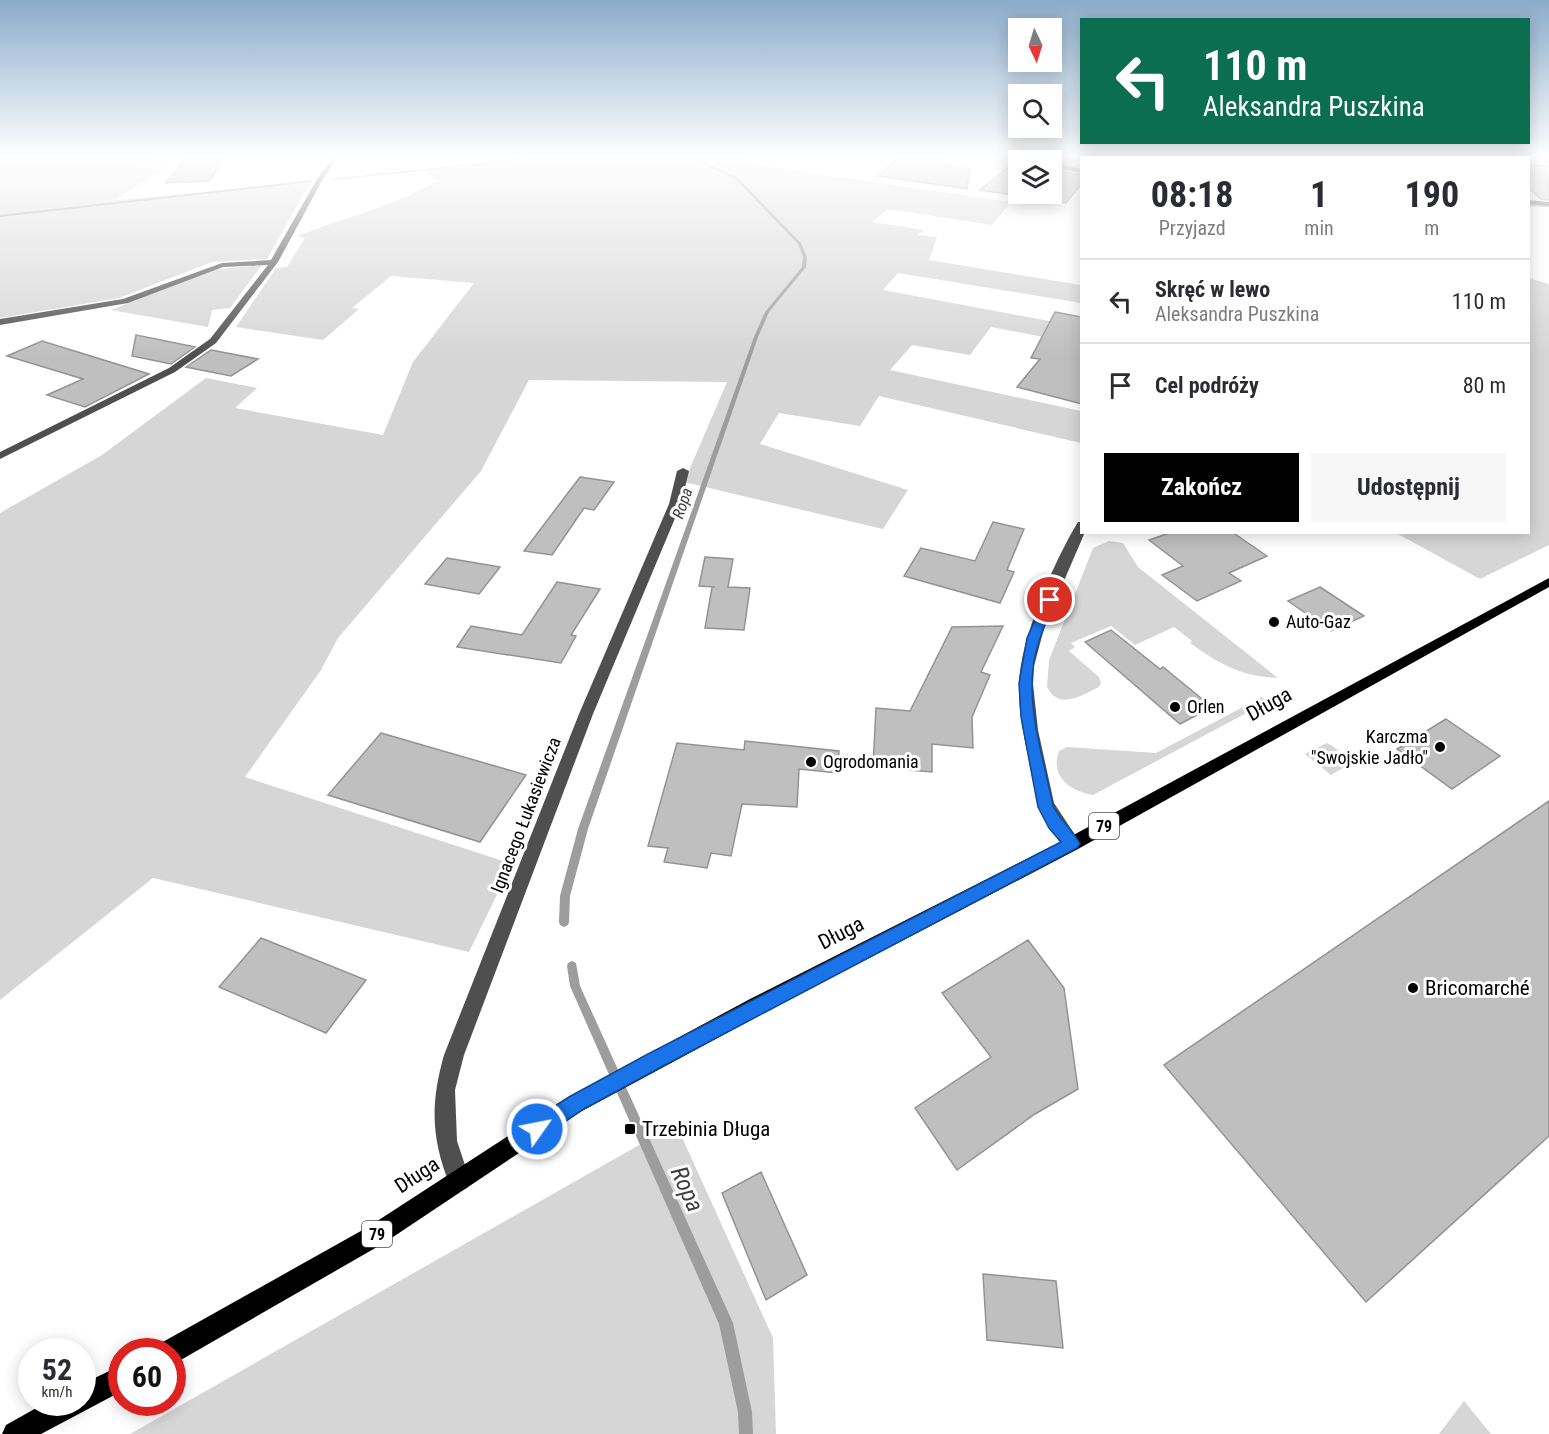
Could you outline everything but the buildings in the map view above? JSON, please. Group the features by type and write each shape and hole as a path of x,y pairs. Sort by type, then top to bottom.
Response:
{"main road":[{"name":"Długa","path":"186,1343 376,1235 575,1104 655,1060 1072,844 1549,582"},
{"path":"15,1434 48,1416"}],"street":[{"path":"0,456 171,370 213,341 249,298 274,262 296,222"},
{"path":"0,322 125,301 222,265 274,262"},
{"name":"Ignacego Łukasiewicza","path":"459,1180 446,1141 445,1090 454,1055 586,714 675,504 683,471"},
{"path":"1072,844 1054,823 1046,807 1028,717 1025,683 1034,638 1080,530"}],"shaded area":[{"path":"0,222 288,222 267,259 212,262 119,298 0,318"},
{"path":"337,222 872,222 924,230 918,235 937,237 929,260 1080,285 1080,303 898,273 883,290 1080,327 1080,344 991,327 970,355 912,345 890,370 1080,411 1080,443 879,396 860,426 779,413 760,444 908,490 883,529 684,482 727,382 529,380 481,471 338,638 321,670 245,777 512,864 469,952 153,878 0,1000 0,513 102,455 206,378 257,388 235,408 383,435 413,362 474,283 391,276 352,308 359,309 323,340 236,327 276,268 287,267 305,238 297,236"},
{"path":"972,222 995,222 992,225"},
{"path":"262,265 230,308 212,310 208,327 111,310 210,270"},
{"path":"1530,278 1549,284 1549,545 1480,579 1398,534 1530,534"},
{"path":"1109,541 1123,543 1138,567 1278,678 1253,675 1231,668 1190,643 1192,641 1174,627 1135,645 1111,626 1071,643 1075,647 1069,651 1099,677 1101,683 1099,687 1071,699 1064,700 1052,694 1047,687 1049,660 1093,548"},
{"path":"1262,697 1267,702 1093,795 1069,786 1059,775 1057,760 1059,751 1067,747 1156,753"},
{"path":"1327,743 1342,756 1344,764 1343,768 1331,775 1305,754"},
{"path":"676,1124 773,1338 776,1434 130,1434 162,1416 186,1416 186,1402"},
{"path":"1464,1401 1491,1434 1439,1434"}],"waterway":[{"name":"Ropa","path":"564,922 565,896 583,829 756,337 767,312 804,267 805,257 800,244 779,222"},
{"name":"Ropa","path":"572,966 575,986 726,1323 745,1412 746,1434"}],"place":[{"name":"Auto-Gaz","path":"1274,622"},
{"name":"Orlen","path":"1175,707"},
{"name":"Karczma \"Swojskie Jadło\"","path":"1440,747"},
{"name":"Ogrodomania","path":"811,762"},
{"name":"Bricomarché","path":"1413,988"},
{"name":"Trzebinia Długa","path":"630,1129"}],"route":[{"path":"537,1129 575,1104 655,1060 1072,844 1054,823 1046,807 1028,717 1025,683 1028,661 1034,638 1050,600"}]}
